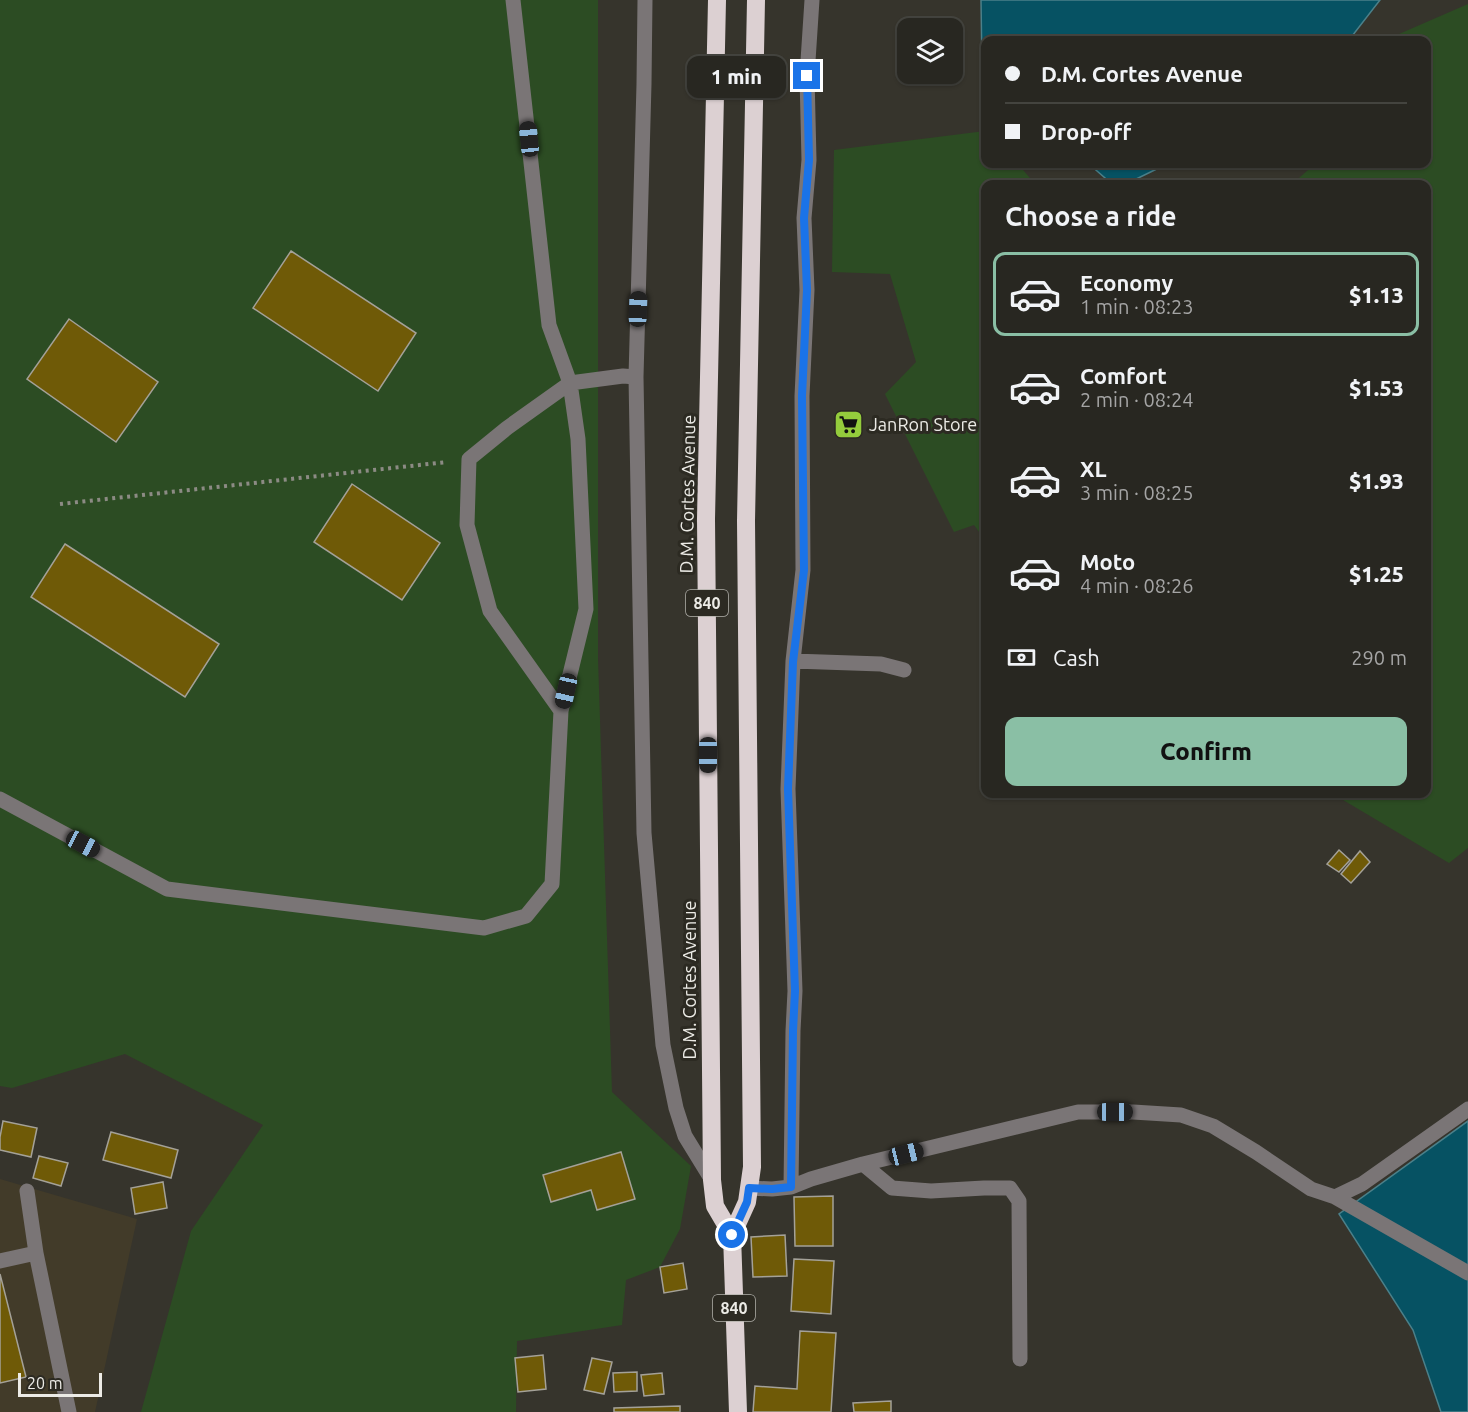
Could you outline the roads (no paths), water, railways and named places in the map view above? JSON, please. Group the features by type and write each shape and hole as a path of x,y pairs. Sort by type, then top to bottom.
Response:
{"highway":[{"name":"D.M. Cortes Avenue","path":"717,0 706,519 712,1180 715,1206 732,1235"},
{"name":"840","path":"738,1412 732,1235 747,1202 752,1155 746,521 756,0"}],"street":[{"path":"0,799 167,889 484,927 526,916 552,884 561,711 585,609 578,439 570,383 549,325 513,0"},
{"path":"645,0 636,377 644,834 663,1044 676,1108 686,1136 712,1180"},
{"path":"791,1187 795,991 788,789 793,662 804,570 802,396 807,290 804,218 809,160 807,76 812,0"},
{"path":"561,711 490,611 467,525 469,459 507,428 570,383 623,376 636,377"},
{"path":"793,662 881,664 904,670"},
{"path":"1335,1197 1362,1184 1468,1109"},
{"path":"749,1188 791,1187 863,1164 1078,1112 1181,1115 1213,1126 1311,1189 1335,1197 1468,1273"},
{"path":"863,1164 891,1188 931,1191 1010,1188 1019,1201 1020,1359"},
{"path":"27,1191 36,1252 69,1412"},
{"path":"0,1261 36,1252"}],"water":[{"path":"981,0 1380,0 1352,36 982,36"},
{"path":"1094,168 1159,168 1134,180 1107,180"},
{"path":"1468,1121 1468,1412 1441,1412 1413,1330 1339,1214"}],"place":[{"name":"JanRon Store","path":"848,424"}]}
